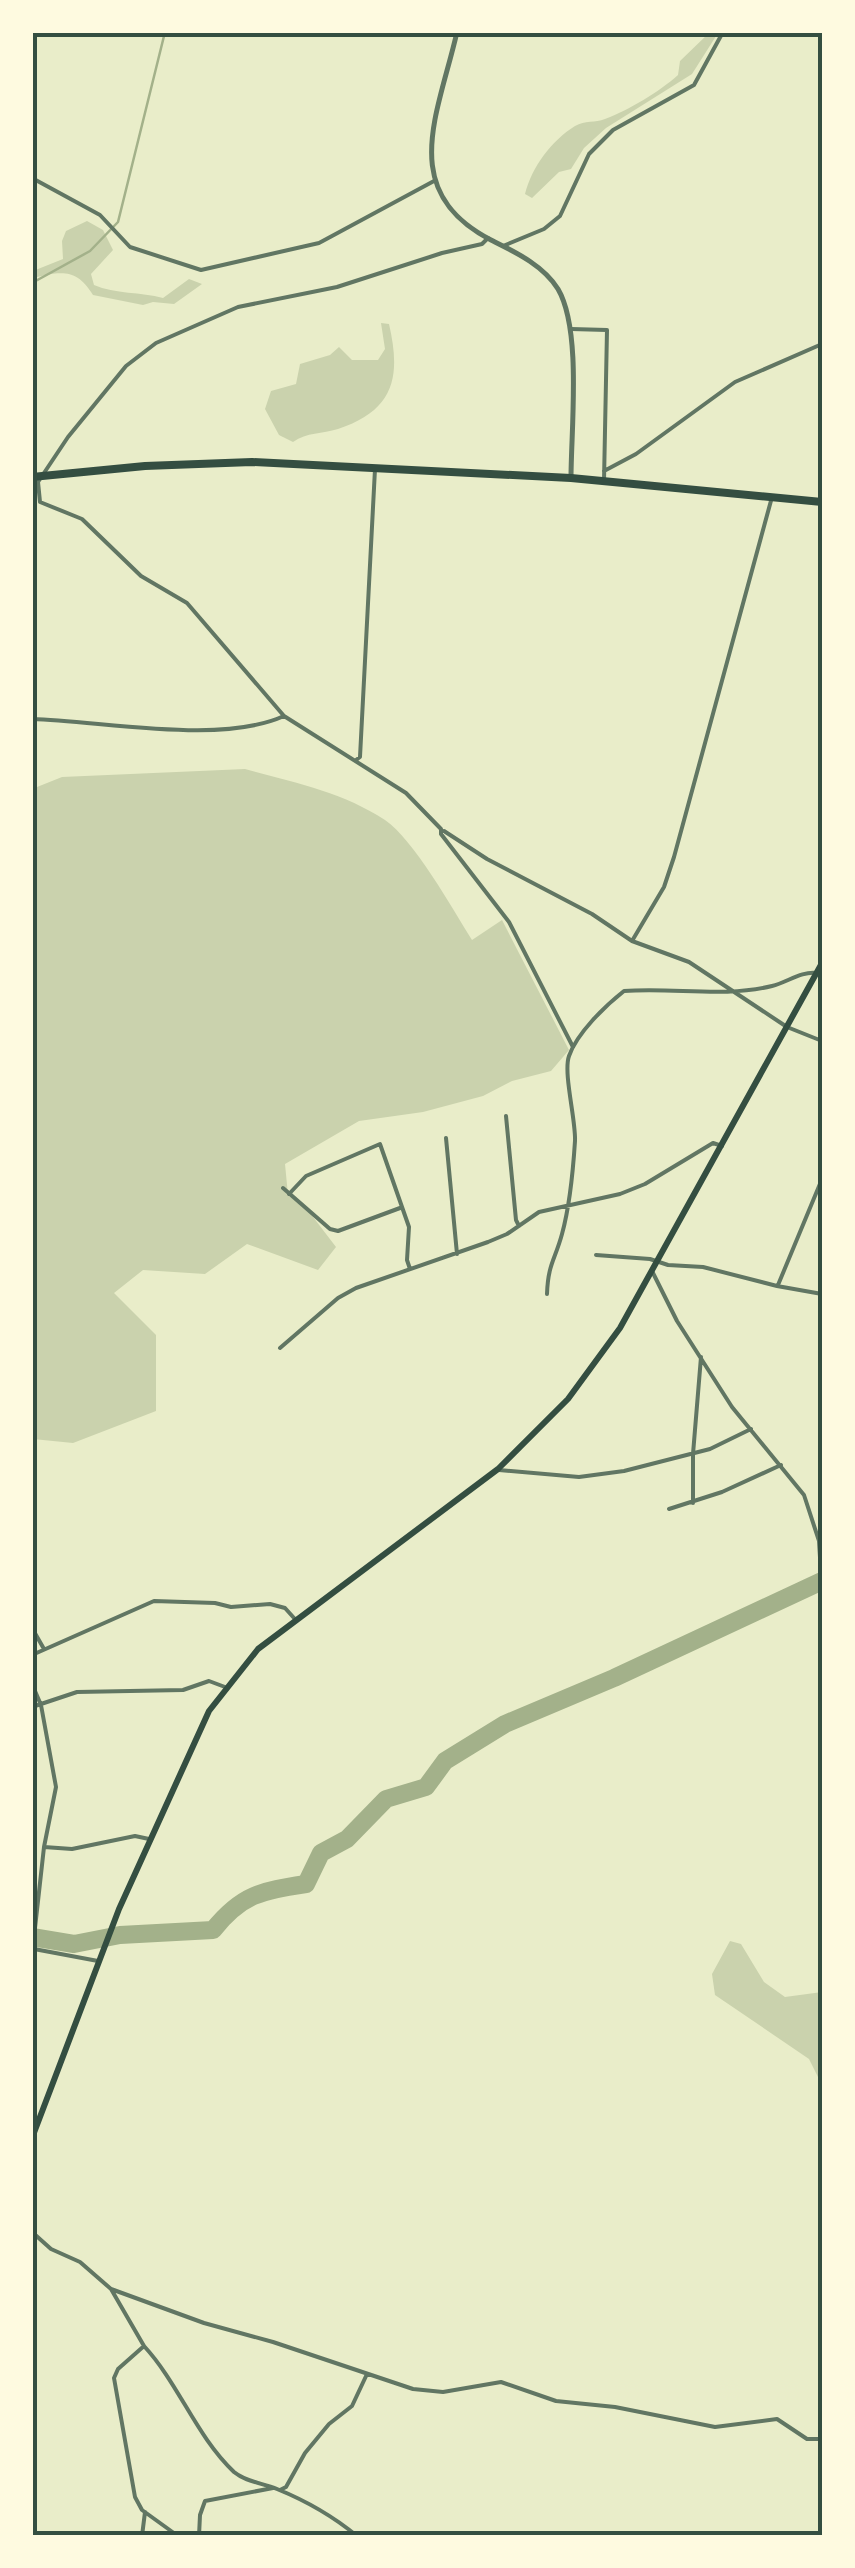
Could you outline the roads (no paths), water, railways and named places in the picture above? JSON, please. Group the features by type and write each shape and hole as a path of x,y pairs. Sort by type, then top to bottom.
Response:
{"highway":[{"path":"32,478 204,462 570,478 604,476 822,502"}],"main road":[{"path":"32,2138 36,2117 120,1908 195,1736 225,1688 258,1648 498,1469 568,1399 598,1360 652,1271 822,963"}],"street":[{"path":"457,32 431,148 434,181 446,206 457,218 542,270 558,288 570,329 570,478"},
{"path":"503,246 544,228 560,216 589,154 613,130 694,85 724,32"},
{"path":"32,178 100,214 130,247 187,268 212,269 319,243 434,181"},
{"path":"488,238 482,244 337,287 238,307 156,343 117,376 68,437 38,482 40,502 82,519 141,576 187,603 284,716 406,793 442,828 488,859 592,914 632,941 689,962 787,1027 822,1041"},
{"path":"570,329 607,330 604,476"},
{"path":"604,476 735,382 822,344"},
{"path":"356,760 360,757 375,469"},
{"path":"632,941 664,887 674,857 772,497"},
{"path":"32,719 218,730 284,716"},
{"path":"442,828 442,834 472,877 510,922 573,1047"},
{"path":"547,1294 548,1266 568,1203 575,1135 566,1061 573,1047 624,991 736,992 774,985 807,972 817,973"},
{"path":"506,1116 519,1226"},
{"path":"446,1138 457,1254"},
{"path":"280,1348 338,1298 507,1234 539,1212 620,1194 657,1178 713,1143 722,1146"},
{"path":"289,1194 306,1176 380,1144 409,1227 410,1269"},
{"path":"778,1286 822,1179"},
{"path":"283,1188 330,1229 338,1231 400,1208"},
{"path":"596,1255 703,1266 822,1294"},
{"path":"652,1271 667,1304 732,1407 804,1495 815,1524 822,1588"},
{"path":"693,1503 701,1357"},
{"path":"498,1469 579,1477 637,1469 693,1454 751,1429"},
{"path":"668,1510 782,1465"},
{"path":"32,1654 154,1601 192,1601 239,1608 270,1604 285,1608 294,1618"},
{"path":"32,1628 44,1649"},
{"path":"32,1707 77,1692 183,1690 209,1682 225,1688"},
{"path":"32,1684 41,1705 56,1787 44,1847 34,1949 99,1960"},
{"path":"44,1847 80,1848 135,1836 150,1839"},
{"path":"32,2232 50,2249 80,2262 111,2289 202,2432 236,2473 277,2488 342,2523 358,2536"},
{"path":"111,2289 204,2323 413,2389 443,2392 509,2383 556,2400 715,2427 777,2419 807,2438 822,2439"},
{"path":"144,2346 118,2368 114,2378 135,2497 145,2512 178,2536"},
{"path":"199,2536 205,2501 286,2487 305,2452 352,2406 367,2374"},
{"path":"142,2536 145,2512"}],"waterway":[{"path":"32,283 90,251 118,222 165,32"},
{"path":"32,1937 74,1944 120,1935 213,1930 233,1909 253,1896 306,1884 321,1853 347,1839 386,1799 426,1787 445,1761 505,1724 822,1581"}]}
